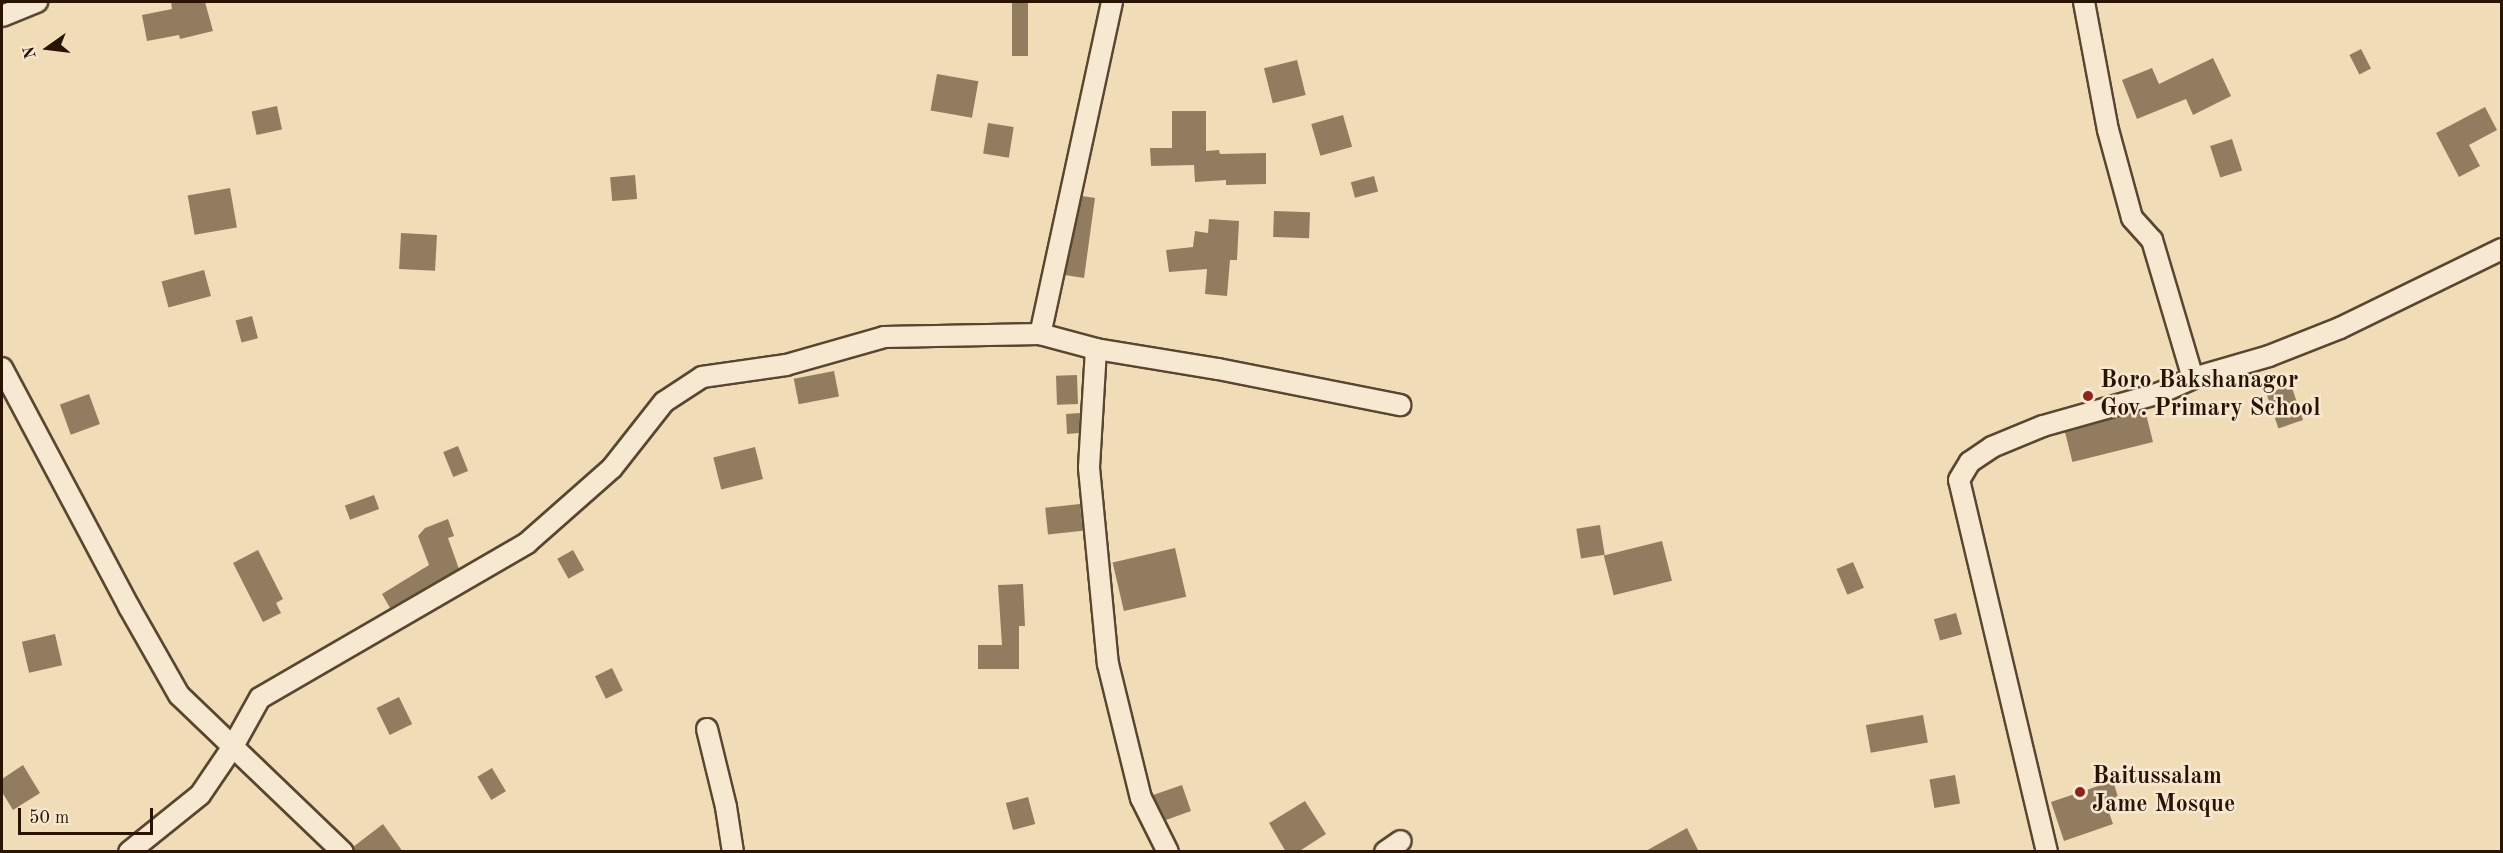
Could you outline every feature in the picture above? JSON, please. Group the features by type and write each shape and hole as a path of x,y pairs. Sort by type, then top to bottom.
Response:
{"street":[{"path":"2,16 36,2"},
{"path":"1040,334 1112,2"},
{"path":"2084,2 2108,130 2132,218 2152,240 2193,378"},
{"path":"2047,852 1959,480 1970,462 1992,447 2043,426 2160,393 2193,378 2269,356 2340,328 2502,249"},
{"path":"129,852 200,795 232,748 260,698 526,543 612,468 664,402 702,377 786,365 884,337 1040,334 1096,349 1230,371 1400,405"},
{"path":"1096,349 1089,468 1108,664 1141,798 1168,852"},
{"path":"2,368 178,695 343,852"},
{"path":"707,729 726,807 733,852"}],"building":[{"path":"171,2 205,2 213,31 180,39 179,35 147,41 142,15 172,9"},
{"path":"1012,2 1028,2 1028,56 1012,56"},
{"path":"2361,49 2371,69 2359,75 2349,55"},
{"path":"2213,58 2231,96 2193,115 2186,99 2137,119 2122,80 2152,68 2159,84"},
{"path":"1297,60 1306,95 1273,103 1264,68"},
{"path":"937,74 978,81 972,118 931,110"},
{"path":"277,106 282,129 257,135 252,111"},
{"path":"2485,107 2497,130 2469,145 2480,166 2459,177 2436,133"},
{"path":"1172,111 1206,111 1206,151 1219,150 1220,154 1266,153 1266,184 1226,185 1226,180 1195,182 1194,165 1151,166 1150,148 1172,148"},
{"path":"1343,115 1352,147 1320,156 1311,124"},
{"path":"988,123 1014,127 1009,158 983,154"},
{"path":"2232,139 2242,170 2220,177 2210,146"},
{"path":"635,175 637,199 612,201 610,177"},
{"path":"1374,176 1378,191 1355,198 1351,182"},
{"path":"230,188 237,227 195,235 188,195"},
{"path":"1082,196 1095,198 1084,278 1065,275"},
{"path":"1274,211 1310,212 1309,238 1273,237"},
{"path":"1209,219 1239,221 1237,260 1230,260 1227,296 1205,294 1207,269 1169,272 1166,250 1193,247 1195,231 1208,233"},
{"path":"401,233 437,235 435,271 399,269"},
{"path":"204,270 211,296 168,307 161,281"},
{"path":"252,316 258,338 242,343 236,320"},
{"path":"834,371 839,397 799,404 794,379"},
{"path":"1077,375 1078,404 1057,405 1056,376"},
{"path":"2291,385 2303,420 2278,428 2266,393"},
{"path":"89,394 100,424 71,435 60,405"},
{"path":"2145,410 2153,442 2072,462 2064,430"},
{"path":"1080,413 1079,433 1067,434 1066,414"},
{"path":"458,446 468,471 453,477 443,452"},
{"path":"755,447 763,479 721,489 713,457"},
{"path":"374,495 379,509 350,520 345,506"},
{"path":"1080,504 1083,531 1048,535 1045,508"},
{"path":"448,519 454,536 448,538 459,569 390,608 382,594 429,565 418,536 425,528"},
{"path":"1600,525 1605,555 1581,558 1576,529"},
{"path":"1662,541 1672,581 1614,595 1604,556"},
{"path":"1175,548 1186,597 1124,611 1113,562"},
{"path":"258,550 283,599 276,603 281,613 263,622 233,563"},
{"path":"573,550 584,570 568,579 557,559"},
{"path":"1853,562 1864,588 1847,595 1836,569"},
{"path":"1023,584 1025,626 1019,626 1019,669 978,669 978,645 1002,645 998,585"},
{"path":"1956,613 1962,634 1940,640 1934,619"},
{"path":"55,634 62,665 29,673 22,642"},
{"path":"612,668 623,690 606,699 595,676"},
{"path":"399,697 412,724 390,735 377,708"},
{"path":"1923,715 1928,743 1871,753 1866,725"},
{"path":"23,765 40,793 13,810 2,792 2,779"},
{"path":"492,768 506,791 491,800 477,777"},
{"path":"1955,775 1960,804 1934,808 1929,780"},
{"path":"2113,781 2118,797 2105,801 2113,824 2064,841 2051,802"},
{"path":"1182,785 1191,811 1166,820 1153,795"},
{"path":"1028,797 1035,824 1013,830 1006,803"},
{"path":"1305,801 1326,834 1298,852 1286,852 1269,823"},
{"path":"383,824 403,852 355,852 353,847"},
{"path":"1687,828 1699,852 1644,852"}],"place":[{"name":"Boro Bakshanagor Gov. Primary School","path":"2088,396"},
{"name":"Baitussalam Jame Mosque","path":"2080,792"}]}
